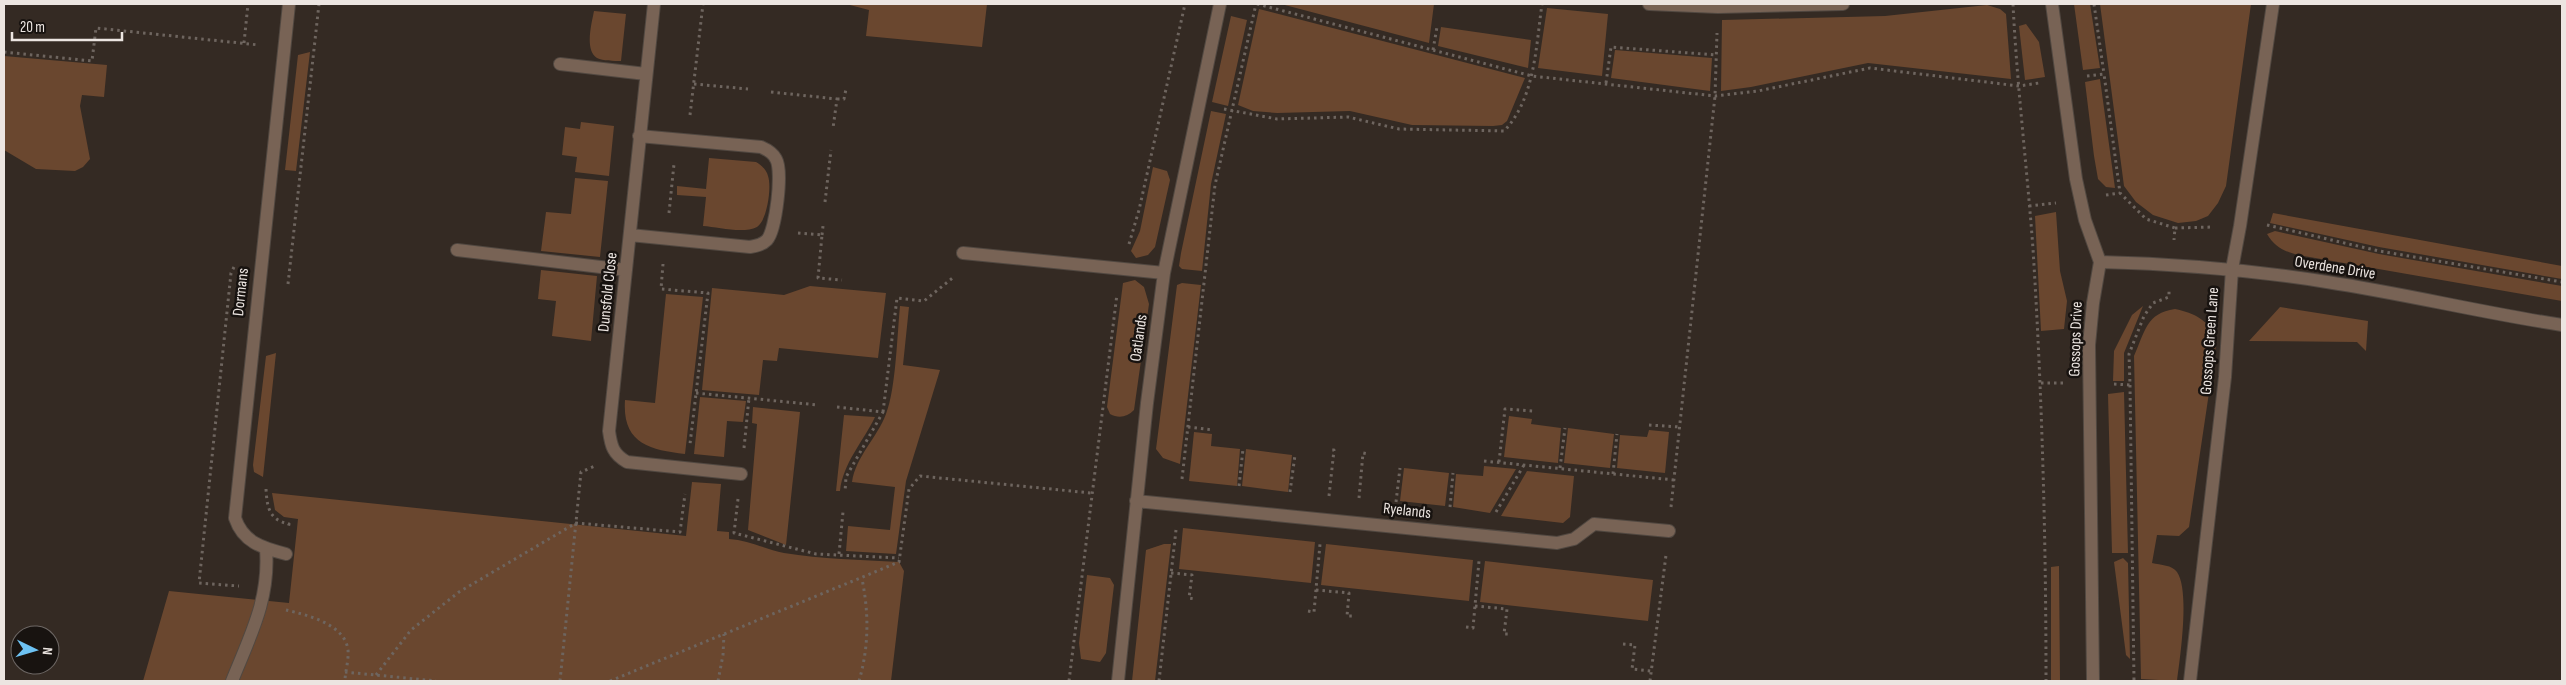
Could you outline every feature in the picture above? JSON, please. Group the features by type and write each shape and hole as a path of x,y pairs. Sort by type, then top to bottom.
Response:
{"street":[{"name":"Dormans","path":"286,554 266,549 252,542 240,531 235,518 289,4"},
{"name":"Dunsfold Close","path":"617,456 611,445 609,431 654,4"},
{"name":"Oatlands","path":"1118,681 1136,501 1164,273 1220,4"},
{"path":"1649,4 1718,7 1843,4"},
{"path":"2052,4 2076,179 2085,220 2100,262"},
{"name":"Gossops Green Lane","path":"2190,681 2225,377 2232,269 2273,4"},
{"path":"560,64 646,74"},
{"path":"630,235 750,247 760,245 768,239 773,230 780,172 777,161 771,152 761,147 639,136"},
{"path":"457,250 626,270"},
{"path":"963,253 1164,273"},
{"name":"Overdene Drive","path":"2100,262 2172,263 2328,282 2562,325"},
{"name":"Gossops Drive","path":"2093,681 2090,345 2092,303 2100,262"},
{"path":"617,456 627,462 741,474"},
{"name":"Ryelands","path":"1136,501 1557,543 1574,539 1586,528 1594,524 1669,531"},
{"path":"232,681 264,601 267,566 266,549"}],"path":[{"path":"244,43 248,4"},
{"path":"288,288 319,4"},
{"path":"376,675 411,630 459,592 576,523 680,532 708,293 661,289 679,116 690,116 703,4"},
{"path":"1069,681 1116,296 1139,210 1185,4"},
{"path":"1159,681 1215,185 1257,4 1532,76 1715,96 1758,91 1870,68 2018,86 2104,74"},
{"path":"1199,104 1277,119 1348,117 1399,129 1494,133 1504,131 1510,125 1532,76 1542,4"},
{"path":"2013,4 2018,86 2033,247 2041,383 2046,549 2046,681"},
{"path":"2094,4 2120,193 2146,218 2175,228 2169,297 2154,303 2144,316 2129,354 2134,681"},
{"path":"1650,681 1669,531 1715,96 1718,7"},
{"path":"1433,50 1437,27"},
{"path":"4,52 92,61 96,28 284,48"},
{"path":"1606,83 1611,47 1716,54"},
{"path":"694,84 748,89"},
{"path":"770,92 844,99 846,88"},
{"path":"833,128 837,99"},
{"path":"825,202 831,150"},
{"path":"2267,225 2379,250 2562,282"},
{"path":"823,226 818,278 842,280"},
{"path":"773,230 822,235"},
{"path":"844,492 846,477 883,412 897,298 924,301 961,272 963,253"},
{"path":"2041,383 2130,385"},
{"path":"696,393 818,405"},
{"path":"836,408 883,412"},
{"path":"1499,462 1505,409 1533,411"},
{"path":"1649,425 1680,427"},
{"path":"1188,427 1213,430"},
{"path":"1560,468 1565,428"},
{"path":"1613,474 1617,434"},
{"path":"1237,510 1243,449"},
{"path":"1308,612 1314,612 1334,450 1330,450"},
{"path":"1356,522 1363,453 1368,454"},
{"path":"1288,515 1295,455"},
{"path":"560,681 582,472 617,456"},
{"path":"1484,461 1674,480"},
{"path":"1394,526 1400,468"},
{"path":"1448,532 1453,473"},
{"path":"610,681 862,579 899,562 909,489 920,476 1091,493"},
{"path":"266,484 270,512 276,519 289,524 286,554"},
{"path":"839,554 843,512"},
{"path":"747,534 796,550 899,558"},
{"path":"1171,573 1192,575 1189,598 1195,599"},
{"path":"859,681 865,662 867,632 867,604 862,579"},
{"path":"1316,590 1349,593 1347,616 1353,616"},
{"path":"1475,606 1507,609 1504,634 1510,634"},
{"path":"281,608 306,615 336,630 344,639 348,650 345,681"},
{"path":"718,681 723,655 724,634"},
{"path":"1623,644 1635,645 1632,669 1651,670"},
{"path":"345,672 436,681"}],"shaded area":[{"path":"846,4 987,4 982,47 866,36 869,10"},
{"path":"1281,4 1434,4 1429,43"},
{"path":"2074,4 2090,4 2100,68 2083,70"},
{"path":"2100,4 2251,4 2226,186 2218,203 2208,216 2196,221 2178,223 2153,215 2136,202 2124,186"},
{"path":"1987,5 2000,9 2006,14 2011,79 1868,63 1751,87 1721,91 1722,20 1885,16"},
{"path":"1547,8 1608,14 1602,76 1538,68"},
{"path":"1259,9 1525,78 1507,121 1502,125 1412,125 1350,111 1277,113 1253,111 1238,105"},
{"path":"594,11 626,14 621,61 602,60 593,54 590,36"},
{"path":"1231,16 1247,20 1228,106 1212,102"},
{"path":"2026,24 2039,42 2045,77 2025,80 2019,26"},
{"path":"1441,27 1531,40 1528,68 1438,46"},
{"path":"1615,50 1712,58 1710,91 1611,78"},
{"path":"310,52 296,171 285,170 298,55"},
{"path":"4,56 107,65 104,97 82,95 80,106 90,159 83,167 75,171 36,169 4,150"},
{"path":"2100,79 2115,188 2106,187 2098,179 2094,156 2085,82"},
{"path":"1211,111 1226,114 1211,184 1202,271 1182,269 1179,266 1181,253"},
{"path":"581,122 614,126 609,176 575,172 577,157 562,155 565,127 580,129"},
{"path":"709,158 756,162 765,170 769,181 769,195 764,218 757,227 738,230 703,226 706,197 677,195 677,186 706,189"},
{"path":"1153,167 1167,171 1170,180 1155,247 1148,255 1136,258 1131,251 1140,231"},
{"path":"575,178 608,181 600,257 541,251 546,212 571,214"},
{"path":"2056,212 2060,271 2067,301 2064,329 2041,331 2035,216"},
{"path":"2273,213 2562,266 2562,279 2379,247 2270,223"},
{"path":"2275,231 2379,254 2562,286 2562,301 2298,255 2284,250 2273,242 2267,234"},
{"path":"541,270 597,276 591,341 552,336 556,301 538,299"},
{"path":"1135,280 1144,287 1149,304 1134,410 1126,416 1120,417 1110,414 1107,407 1123,283"},
{"path":"1182,283 1201,285 1180,464 1163,458 1156,449 1177,285"},
{"path":"810,286 886,293 878,358 779,348 777,361 763,360 759,395 702,390 712,288 784,295"},
{"path":"666,294 703,297 685,454 660,450 640,442 628,426 625,415 625,400 655,403"},
{"path":"900,306 909,307 903,365 940,370 906,481 896,554 846,551 848,526 890,530 895,487 852,482 862,455 882,423 889,403 894,376"},
{"path":"2143,306 2124,353 2124,381 2113,381 2114,351 2132,315"},
{"path":"2280,307 2368,321 2366,351 2357,342 2249,341"},
{"path":"2175,309 2200,318 2217,339 2189,527 2179,536 2157,535 2152,563 2172,568 2177,572 2181,581 2184,609 2177,681 2141,679 2134,356 2144,332 2152,319 2165,311"},
{"path":"276,353 263,477 254,472 253,465 266,356"},
{"path":"2124,392 2128,553 2112,553 2108,394"},
{"path":"700,397 746,401 743,422 727,421 724,457 694,454"},
{"path":"753,407 800,412 786,545 748,530 757,424 752,423"},
{"path":"844,415 875,417 849,462 840,491 836,491"},
{"path":"1509,416 1532,419 1531,424 1561,428 1558,463 1504,457"},
{"path":"1568,428 1614,434 1610,468 1564,463"},
{"path":"1649,430 1669,432 1665,473 1617,468 1620,435 1647,437"},
{"path":"1194,432 1212,434 1211,446 1240,449 1237,486 1189,481"},
{"path":"1246,449 1292,455 1288,492 1242,486"},
{"path":"1484,466 1516,469 1490,513 1453,507 1456,474 1483,476"},
{"path":"1404,468 1449,473 1445,506 1400,501"},
{"path":"1527,471 1574,476 1570,517 1563,523 1501,516"},
{"path":"692,482 721,484 717,531 729,532 729,539 798,555 899,562 904,571 891,681 143,681 169,591 289,603 298,519 284,517 275,510 272,493 686,536"},
{"path":"1183,528 1315,542 1311,583 1179,569"},
{"path":"1164,544 1171,544 1155,681 1132,681 1146,550"},
{"path":"1326,544 1473,560 1469,601 1321,585"},
{"path":"2123,558 2128,563 2130,659 2126,655 2114,562"},
{"path":"1485,561 1653,580 1648,621 1480,602"},
{"path":"2059,566 2060,681 2051,681 2051,567"},
{"path":"1087,575 1110,578 1114,585 1106,653 1100,662 1081,659 1079,643"}]}
